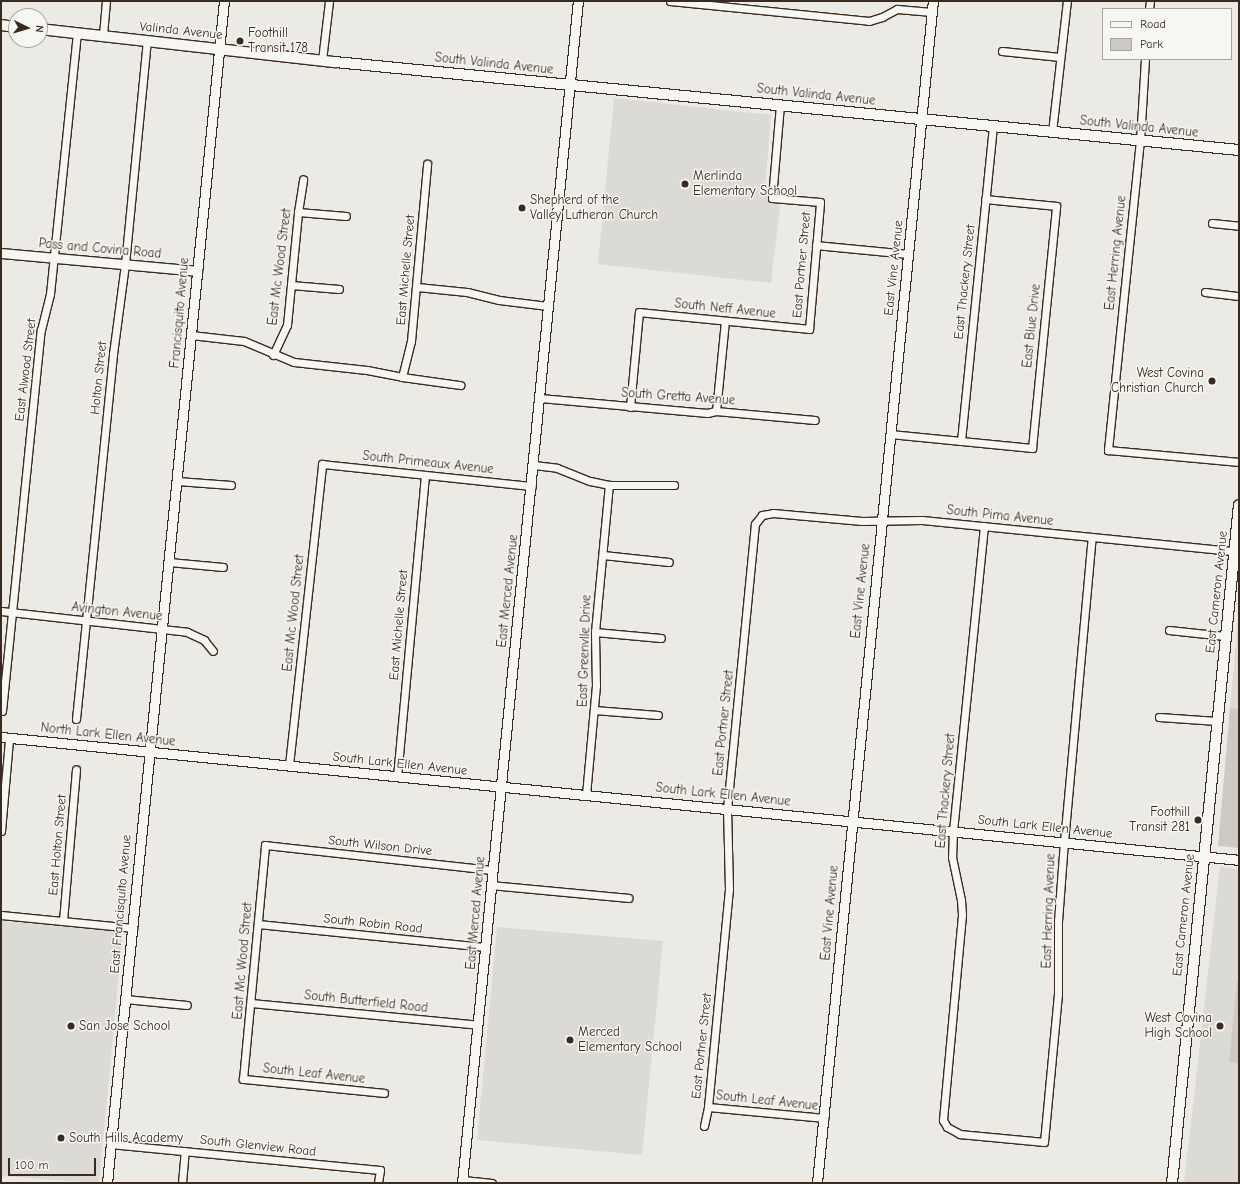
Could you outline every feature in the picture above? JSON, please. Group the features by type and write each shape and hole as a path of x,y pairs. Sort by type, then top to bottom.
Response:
{"main road":[{"name":"Valinda Avenue","path":"48,30 391,67"},
{"name":"South Valinda Avenue","path":"391,67 1239,150"},
{"name":"East Cameron Avenue","path":"1172,1183 1203,856 1239,506"}],"street":[{"path":"103,35 106,1"},
{"name":"Francisquito Avenue","path":"163,628 224,1"},
{"path":"322,60 329,1"},
{"name":"East Merced Avenue","path":"462,1182 534,466 578,1"},
{"path":"670,1 869,20 882,17 897,9 932,12"},
{"name":"East Vine Avenue","path":"817,1183 933,1"},
{"path":"1052,132 1066,1"},
{"name":"East Alwood Street","path":"2,711 41,330 50,294 77,33"},
{"name":"Holton Street","path":"76,719 112,354 125,264 147,40"},
{"path":"1002,51 1060,56"},
{"name":"East Herring Avenue","path":"1145,60 1140,140 1108,450 1239,462"},
{"name":"East Portner Street","path":"780,105 772,198 820,202 809,329"},
{"name":"East Thackery Street","path":"961,441 993,126"},
{"name":"East Michelle Street","path":"402,377 412,341 427,164"},
{"name":"East Mc Wood Street","path":"273,355 288,325 298,212 303,180"},
{"name":"East Blue Drive","path":"961,441 1032,448 1056,206 985,200"},
{"path":"298,212 346,216"},
{"path":"1212,223 1239,226"},
{"path":"816,245 908,254"},
{"name":"Pass and Covina Road","path":"1,253 197,271"},
{"path":"291,285 339,289"},
{"path":"417,287 467,292 498,300 548,306"},
{"path":"1205,292 1239,296"},
{"name":"South Neff Avenue","path":"630,407 639,312 809,329"},
{"path":"716,411 724,321"},
{"path":"191,335 244,341 273,355 294,362 367,370 402,377 460,385"},
{"name":"South Gretta Avenue","path":"540,398 630,407 707,413 716,411 815,420"},
{"path":"890,434 961,441"},
{"name":"East Mc Wood Street","path":"289,765 322,464"},
{"name":"South Primeaux Avenue","path":"322,464 532,486"},
{"path":"534,466 556,468 590,481 609,485 674,485"},
{"name":"East Michelle Street","path":"397,777 425,475"},
{"path":"177,481 230,485"},
{"name":"East Greenvlle Drive","path":"586,795 596,686 595,632 609,485"},
{"name":"South Pima Avenue","path":"762,515 773,512 862,521 922,520 1234,551"},
{"name":"East Portner Street","path":"704,1126 708,1107 729,889 727,809 755,524 762,515"},
{"name":"East Thackery Street","path":"984,526 953,831 952,857 961,900 962,915 942,1112 943,1120 947,1127 960,1134 1044,1142"},
{"name":"East Herring Avenue","path":"1044,1142 1058,994 1058,921 1064,842 1092,537"},
{"path":"603,555 669,562"},
{"path":"169,562 223,567"},
{"name":"Avington Avenue","path":"1,611 163,628 187,632 204,640 214,651"},
{"name":"East Francisquito Avenue","path":"107,1183 149,753 163,628"},
{"path":"1169,630 1225,636"},
{"path":"595,632 661,638"},
{"path":"594,710 658,715"},
{"path":"1159,718 1217,721"},
{"path":"1,831 5,738"},
{"name":"North Lark Ellen Avenue","path":"5,738 204,758"},
{"name":"South Lark Ellen Avenue","path":"204,758 289,765 1239,860"},
{"name":"East Holton Street","path":"63,921 76,770"},
{"name":"East Mc Wood Street","path":"243,1079 265,846"},
{"name":"South Wilson Drive","path":"265,846 493,870"},
{"path":"491,885 628,898"},
{"path":"1,915 133,928"},
{"name":"South Robin Road","path":"258,924 486,947"},
{"path":"125,999 187,1005"},
{"name":"South Butterfield Road","path":"251,1003 478,1025"},
{"name":"South Leaf Avenue","path":"243,1079 384,1093"},
{"name":"South Leaf Avenue","path":"708,1107 824,1118"},
{"name":"South Glenview Road","path":"110,1144 380,1170 378,1183"},
{"path":"182,1183 185,1151"},
{"path":"462,1182 492,1183"}],"shaded area":[{"name":"Merlinda Elementary School","path":"614,98 771,115 765,191 771,202 780,206 771,283 598,264"},
{"path":"1239,610 1239,709 1230,708"},
{"name":"West Covina High School","path":"1220,867 1239,869 1239,1183 1184,1183"},
{"path":"1,921 123,931 99,1183 1,1176"},
{"name":"Merced Elementary School","path":"497,927 663,941 642,1155 477,1140"}],"green space":[{"path":"1230,708 1239,709 1239,848 1218,846"},
{"path":"1237,981 1239,981 1239,1063 1229,1062"}],"place":[{"name":"Foothill Transit 178","path":"240,41"},
{"name":"Merlinda Elementary School","path":"685,184"},
{"name":"Shepherd of the Valley Lutheran Church","path":"522,208"},
{"name":"West Covina Christian Church","path":"1212,381"},
{"name":"Foothill Transit 281","path":"1198,820"},
{"name":"San Jose School","path":"71,1026"},
{"name":"West Covina High School","path":"1220,1026"},
{"name":"Merced Elementary School","path":"570,1040"},
{"name":"South Hills Academy","path":"61,1138"}]}
